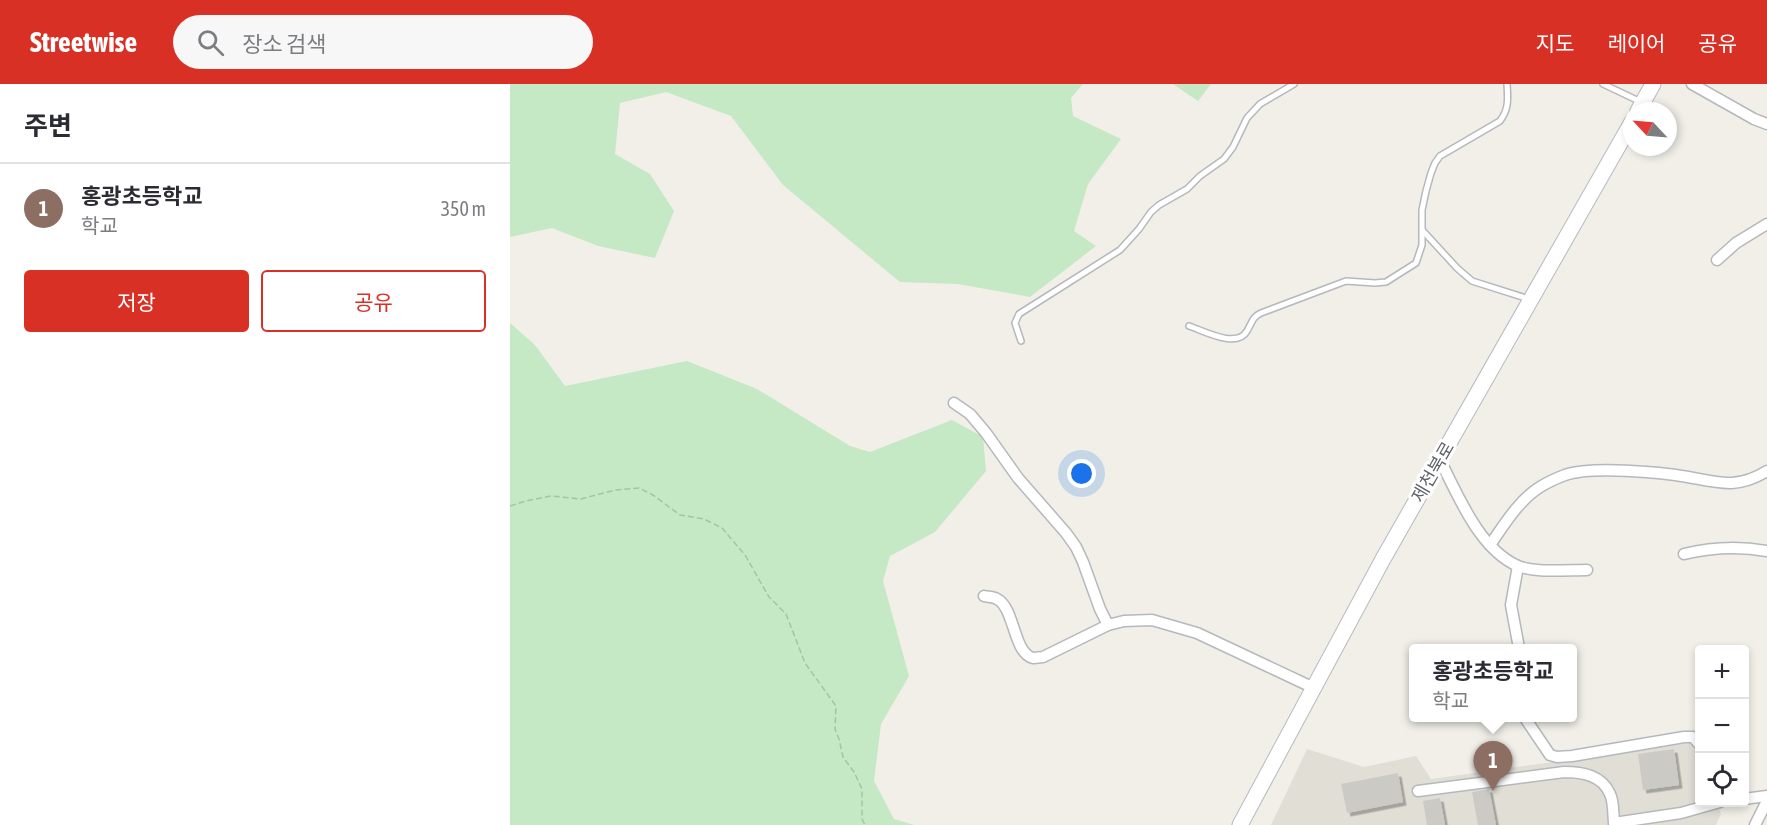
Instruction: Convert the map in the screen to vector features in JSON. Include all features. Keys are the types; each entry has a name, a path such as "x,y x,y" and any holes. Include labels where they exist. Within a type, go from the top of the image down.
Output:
{"street":[{"path":"1643,102 1653,84"},
{"path":"1692,84 1767,124"},
{"name":"제천북로","path":"1240,825 1383,560 1623,138"},
{"path":"1717,260 1736,243 1767,224"},
{"path":"954,403 970,414 1076,547 1108,625"},
{"path":"1440,460 1468,514 1490,545 1518,566 1535,569 1587,570"},
{"path":"1490,545 1515,510 1539,488 1566,475 1587,471 1615,471 1679,476 1734,484 1747,482 1767,471"},
{"path":"1684,554 1720,547 1767,551"},
{"path":"1518,566 1511,605 1519,644"},
{"path":"984,596 997,598 1003,604 1022,647 1028,655 1034,658 1043,657 1108,625 1124,621 1152,620 1197,633 1314,688"},
{"path":"1528,722 1550,754 1557,757 1684,737 1693,737 1695,739"},
{"path":"1418,791 1578,772 1598,780 1606,787 1611,796 1614,824 1702,807"},
{"path":"1749,798 1767,796"},
{"path":"1755,825 1767,801"}],"lane":[{"path":"1021,341 1015,323 1019,314 1120,250 1159,205 1187,189 1200,176 1224,159 1233,147 1247,118 1260,104 1294,84"},
{"path":"1189,326 1235,340 1247,333 1254,316 1346,281 1386,282 1416,263 1422,245 1422,210 1435,163 1440,156 1500,121 1508,105 1507,84"},
{"path":"1603,84 1633,102"},
{"path":"1423,231 1472,281 1531,299"}],"path":[{"path":"510,506 551,496 581,499 615,490 639,488 653,495 680,515 704,519 722,528 745,555 769,597 786,614 805,663 836,706 835,729 843,757 854,772 862,789 862,819 865,825"}],"shaded area":[{"path":"1695,742 1695,807 1718,807 1721,814 1716,825 1271,825 1307,749 1364,767 1416,756 1431,779"}],"green space":[{"path":"510,84 1083,84 1071,98 1073,116 1121,139 1088,184 1074,231 1096,246 1030,297 958,284 900,282 783,185 731,116 666,92 620,103 615,154 650,174 674,211 655,258 598,246 552,228 510,237"},
{"path":"1173,84 1211,84 1198,101"},
{"path":"510,323 535,345 565,386 687,361 757,389 850,446 870,452 952,420 983,437 986,471 935,532 890,556 883,581 909,676 881,724 874,781 894,819 914,825 510,825"}],"building":[{"path":"1674,749 1679,785 1643,790 1638,754"},
{"path":"1398,773 1403,802 1347,813 1341,784"},
{"path":"1489,789 1496,825 1478,825 1472,792"},
{"path":"1440,798 1445,825 1427,825 1423,801"}],"place":[{"name":"홍광초등학교","path":"1493,791"}]}
